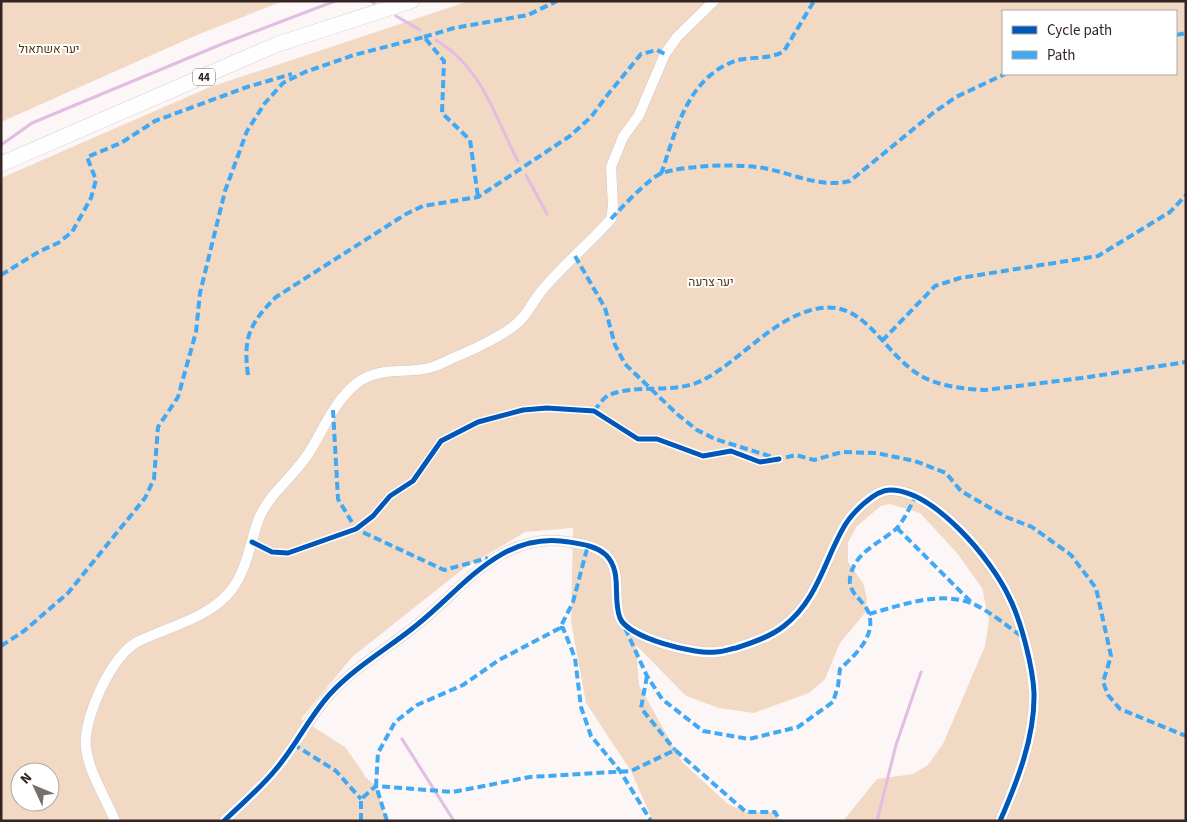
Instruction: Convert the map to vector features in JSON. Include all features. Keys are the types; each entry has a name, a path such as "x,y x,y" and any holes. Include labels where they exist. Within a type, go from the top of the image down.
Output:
{"highway":[{"name":"44","path":"1,164 278,44 411,1"}],"street":[{"path":"115,821 90,764 85,747 87,730 101,690 115,660 135,643 196,616 219,602 232,590 239,576 260,516 273,495 307,456 333,410 359,381 379,372 428,368 453,359 512,328 526,315 543,289 611,219 613,206 611,167 623,137 639,115 665,54 677,38 714,1"},
{"path":"224,821 276,770 329,695 358,667 420,624 468,576 498,556 532,543 562,540 588,545 604,553 616,573 618,615 624,626 636,634 695,651 715,652 762,639 785,626 806,603 828,565 846,523 876,492 892,490 916,496 954,524 988,564 1009,597 1023,637 1034,693 1031,732 1020,771 1000,821"}],"green space":[{"name":"יער אשתאול","path":"1,1 283,1 197,35 1,122"},
{"name":"יער צרעה","path":"469,1 1186,1 1186,821 843,821 877,779 913,774 928,765 943,744 985,646 989,620 982,588 957,553 920,513 890,504 881,506 857,526 848,542 848,562 863,583 867,598 865,613 840,643 825,679 809,693 754,713 719,708 686,696 636,645 639,685 682,762 728,804 746,812 775,812 780,821 653,821 631,771 586,703 571,621 573,528 525,532 463,569 352,657 301,719 345,747 364,776 376,786 387,821 1,821 1,178 210,87"}],"waterway":[{"path":"1,145 32,123 222,44 335,1"},
{"path":"396,16 420,30"},
{"path":"436,40 452,51 476,79 486,94 518,161"},
{"path":"526,175 547,214"},
{"path":"877,821 896,745 921,672"},
{"path":"402,739 454,821"}],"marked path":[{"path":"424,37 454,28 528,15 557,1"},
{"path":"661,174 678,124 694,93 705,80 719,69 735,61 773,56 784,51 814,1"},
{"path":"1177,35 1186,33"},
{"path":"1,646 24,631 68,593 145,498 154,479 158,427 178,397 196,332 200,293 225,191 247,131 265,103 283,83 305,72 354,55 424,37 444,61 442,113 470,140 478,197"},
{"path":"248,375 246,351 250,332 260,315 276,297 406,214 423,206 478,197 570,136 591,117 641,54 657,50 665,54"},
{"path":"1,275 40,251 58,243 72,232 91,198 96,180 87,157 121,143 155,121 247,87 292,74"},
{"path":"611,219 656,176 672,170 715,166 745,166 768,169 819,182 839,183 850,181 933,113 956,97 1003,75"},
{"path":"882,341 935,286 960,278 1098,256 1170,212 1186,195"},
{"path":"575,256 605,308 615,345 625,364 677,414 697,430 715,439 779,459 796,455 814,460 842,452 876,453 915,461 946,473 961,491 1006,517 1032,527 1071,555 1096,588 1111,656 1103,682 1108,695 1120,709 1186,736"},
{"path":"594,411 609,395 632,390 680,387 703,380 729,363 780,324 808,311 827,308 843,310 857,316 904,363 918,374 933,381 959,388 985,390 1186,362"},
{"path":"333,410 338,499 356,529 444,570 488,558"},
{"path":"625,628 647,676 662,699 703,731 749,739 798,727 833,702 838,686 840,669 867,638 870,622 869,614 850,584 852,569 856,561 868,549 899,526 916,496"},
{"path":"897,528 972,603"},
{"path":"387,821 376,786 378,753 395,722 417,705 463,685 499,660 560,628 573,602 588,545"},
{"path":"869,614 907,603 946,598 971,603 984,609 1023,637"},
{"path":"560,628 563,628 575,658 581,707 591,736 620,771 651,821"},
{"path":"647,676 641,708 675,750"},
{"path":"293,744 336,771 361,799"},
{"path":"361,821 361,799 376,786 453,792 530,777 631,771 675,750 746,812 775,812 780,821"}],"cycle path":[{"path":"252,542 272,552 288,553 356,529 373,516 390,496 413,481 441,441 478,422 523,410 547,408 594,411 638,439 657,439 703,456 731,451 760,462 779,459"},
{"path":"224,821 270,776 290,751 322,703 340,684 418,624 485,565 504,553 523,545 545,541 569,542 598,549 606,555 614,569 618,610 620,618 626,625 636,632 664,644 694,651 721,652 755,642 779,630 796,616 813,591 845,525 859,508 871,498 890,490 907,493 925,502 943,514 960,530 1001,582 1018,618 1026,644 1031,671 1034,710 1024,759 1000,821"}]}
